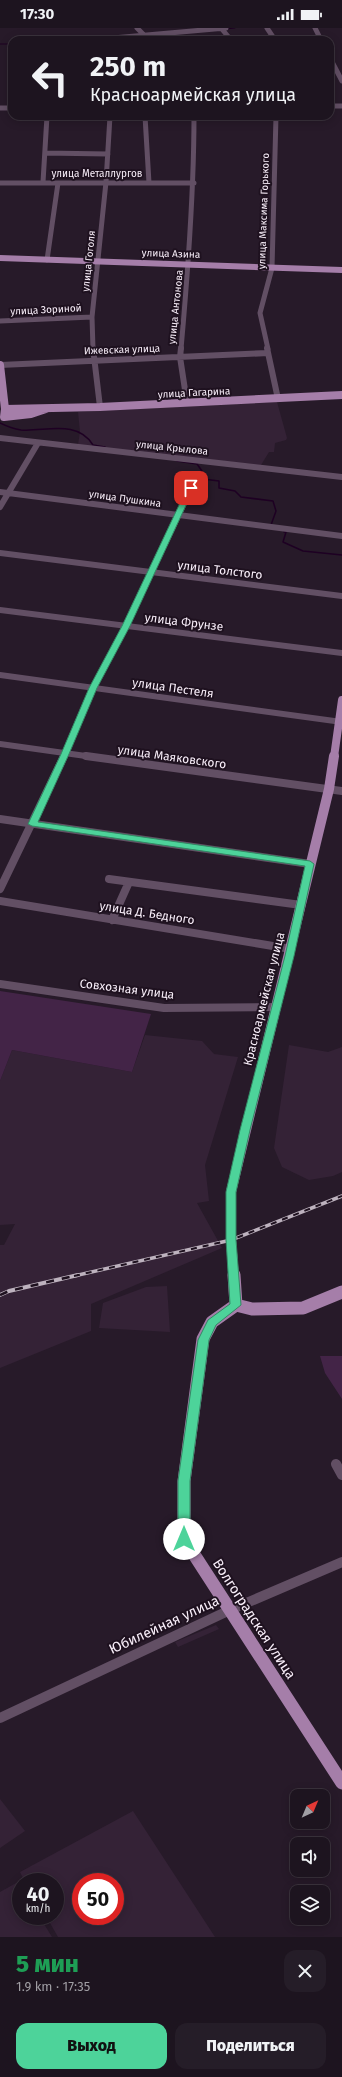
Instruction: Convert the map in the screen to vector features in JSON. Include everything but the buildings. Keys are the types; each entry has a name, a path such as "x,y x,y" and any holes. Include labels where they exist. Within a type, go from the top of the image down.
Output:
{"main road":[{"name":"улица Азина","path":"0,258 342,270"},
{"path":"0,365 3,409 2,418 31,414 46,409"},
{"name":"улица Гагарина","path":"46,409 342,395"},
{"path":"3,409 46,409"},
{"name":"Красноармейская улица","path":"236,1305 231,1240 231,1192 329,789 340,722 342,700"},
{"path":"236,1305 252,1309 303,1308 342,1292"},
{"name":"Волгоградская улица","path":"236,1305 212,1322 204,1340 184,1481 184,1539 342,1783"}],"street":[{"path":"137,28 145,36"},
{"path":"164,36 223,29"},
{"path":"334,66 342,81"},
{"path":"43,182 47,120"},
{"name":"улица Гоголя","path":"100,407 94,360 92,317 106,182 110,120"},
{"path":"145,120 149,183"},
{"name":"улица Антонова","path":"187,403 180,357 189,265 194,183 194,120"},
{"name":"улица Максима Горького","path":"276,120 272,268 260,313 278,399"},
{"path":"45,153 108,154"},
{"name":"улица Металлургов","path":"0,183 194,183"},
{"path":"47,260 58,183"},
{"name":"улица Зориной","path":"0,321 92,317"},
{"name":"Ижевская улица","path":"0,365 268,353"},
{"name":"улица Крылова","path":"0,438 342,477"},
{"path":"0,507 38,443"},
{"path":"0,889 3,873 32,824 65,754 93,688 126,626 198,474"},
{"name":"улица Пушкина","path":"0,492 342,536"},
{"name":"улица Толстого","path":"0,553 342,596"},
{"name":"улица Фрунзе","path":"0,610 342,653"},
{"name":"улица Пестеля","path":"0,675 340,722"},
{"name":"улица Маяковского","path":"0,744 342,791"},
{"path":"0,819 310,864"},
{"path":"109,878 301,905"},
{"path":"112,920 129,882"},
{"name":"улица Д. Бедного","path":"0,901 291,949"},
{"name":"Совхозная улица","path":"0,984 164,1008 276,1007"},
{"path":"336,1464 342,1475"},
{"name":"Юбилейная улица","path":"0,1718 230,1610 342,1562"}],"shaded area":[{"path":"277,402 287,438 286,440 275,443 274,452 269,452 261,465 78,445 80,432 78,412"},
{"path":"0,991 151,1014 132,1072 12,1050 0,1081"},
{"path":"145,1035 202,1041 214,1054 238,1057 205,1165 209,1201 197,1203 222,1248 91,1304 91,1331 0,1368 0,1245 4,1245 15,1224 0,1225 0,1081 12,1050 132,1072"},
{"path":"289,1045 328,1052 342,1047 342,1172 333,1176 309,1180 282,1167 274,1148"},
{"path":"167,1286 170,1332 99,1328 103,1303 146,1287"},
{"path":"320,1356 342,1356 342,1399 325,1373"},
{"path":"216,1625 219,1629 178,1647 175,1642"},
{"path":"0,1799 25,1831 0,1848"},
{"path":"133,1811 215,1937 58,1937 51,1925 64,1925 64,1873 20,1873"},
{"path":"12,1885 12,1925 45,1925 52,1937 0,1937 0,1892"}],"waterway":[{"path":"226,29 235,28"},
{"path":"0,44 8,44"},
{"path":"0,423 21,430 60,428 70,429 86,437 93,445 105,447"},
{"path":"177,461 197,464 202,471 203,479 219,481 219,488 235,491 241,497 273,501 276,511 271,525"},
{"path":"284,532 286,532 283,542 303,551 342,555"}],"railway":[{"path":"74,1276 231,1240 342,1196"},
{"path":"0,1295 9,1291 78,1275"}],"route":[{"path":"184,1539 184,1481 204,1340 212,1322 236,1305 231,1240 231,1192 310,864 32,824 65,754 93,688 126,626 191,488"}]}
